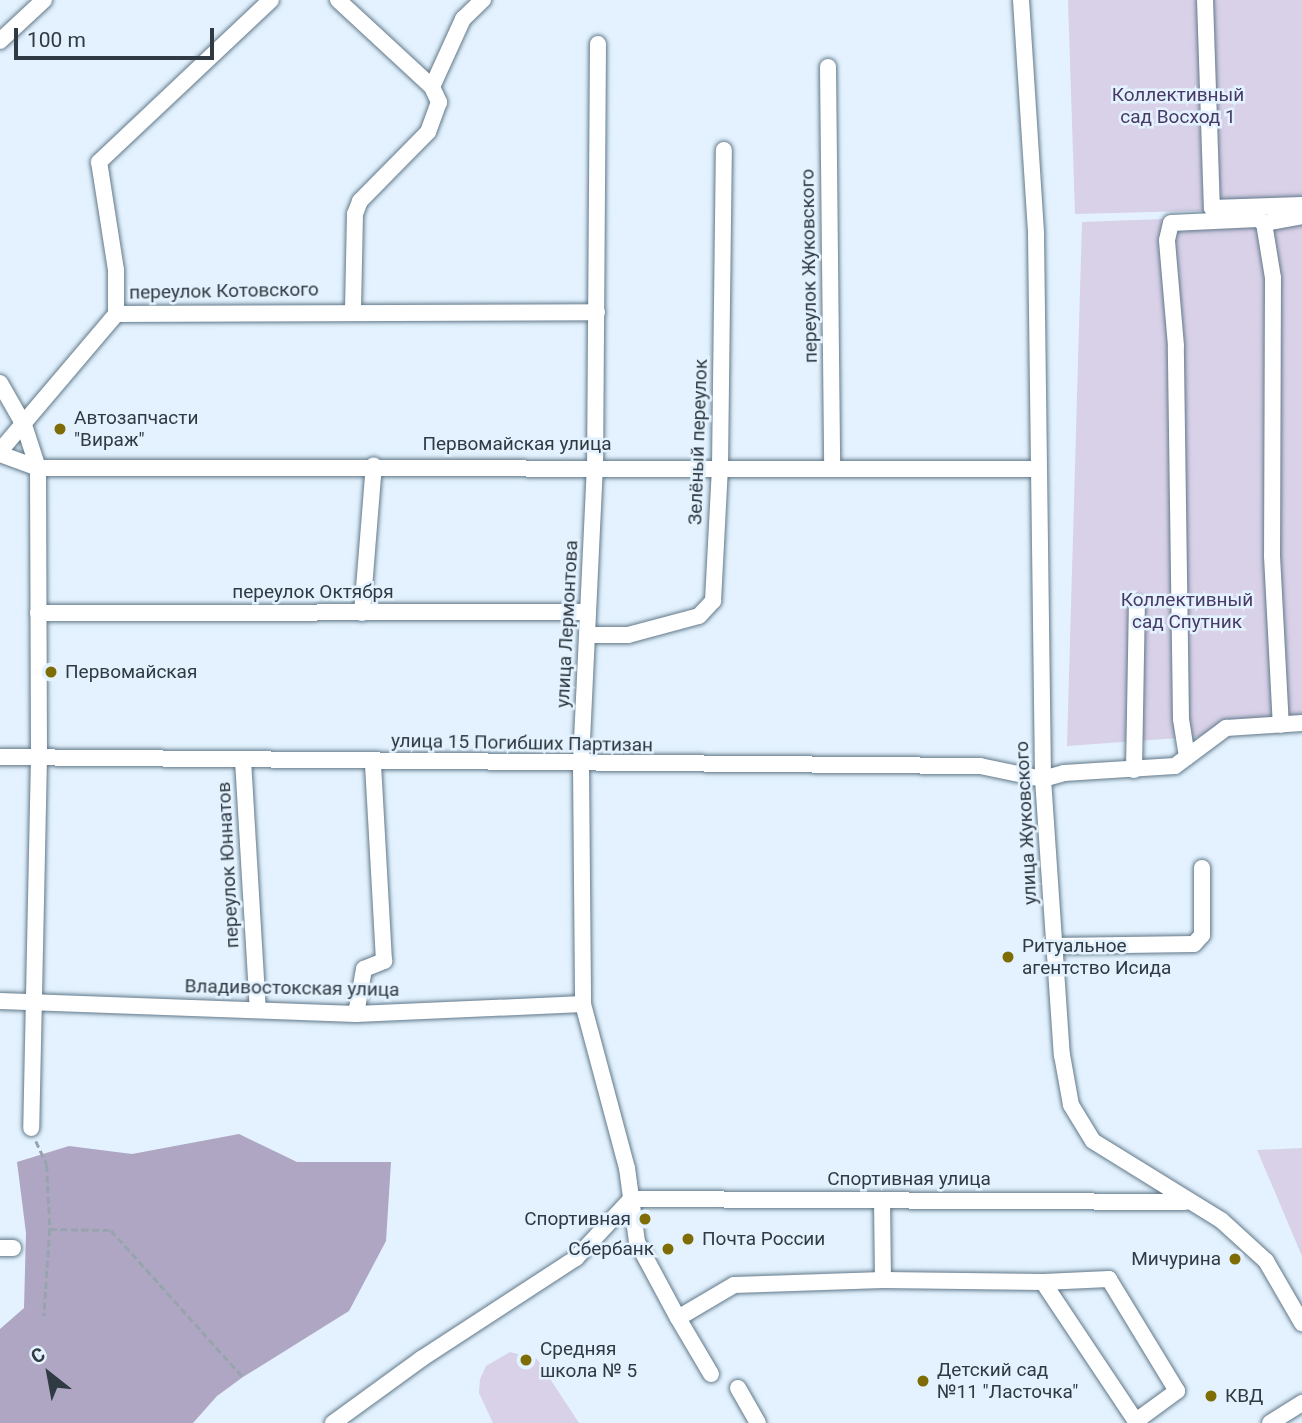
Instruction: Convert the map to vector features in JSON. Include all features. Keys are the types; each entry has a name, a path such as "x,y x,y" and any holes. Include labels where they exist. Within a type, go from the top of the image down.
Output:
{"street":[{"path":"0,41 44,0"},
{"name":"переулок Котовского","path":"271,0 99,162 116,270 116,314 354,310 597,312"},
{"path":"338,0 432,87 439,102 428,132 369,191 355,214 354,310"},
{"path":"432,87 463,19 483,0"},
{"name":"улица Жуковского","path":"1021,0 1037,235 1037,468 1043,779 1062,1055 1071,1105 1093,1141 1186,1202 1221,1220 1266,1261 1302,1323"},
{"path":"1205,0 1212,208 1302,205"},
{"name":"улица Лермонтова","path":"598,44 595,465 581,765 583,1003 631,1199 637,1242 711,1374"},
{"name":"переулок Жуковского","path":"828,67 832,466"},
{"name":"Зелёный переулок","path":"587,635 628,635 708,611 713,601 720,466 724,150"},
{"path":"1186,757 1181,719 1175,346 1167,227 1258,219 1264,223 1302,216"},
{"path":"1264,223 1273,278 1272,556 1281,725"},
{"path":"0,452 116,314"},
{"path":"0,383 24,425 38,468 39,757 30,1001 31,1128"},
{"name":"Первомайская улица","path":"0,452 38,468 595,465 1037,468"},
{"path":"362,613 374,465"},
{"path":"1134,770 1138,604"},
{"name":"переулок Октября","path":"38,613 589,612"},
{"path":"1043,779 1064,773 1175,766 1226,728 1302,723"},
{"name":"улица 15 Погибших Партизан","path":"0,757 581,765 980,766 1043,779"},
{"name":"переулок Юннатов","path":"243,760 258,1010"},
{"path":"356,1014 364,969 384,961 373,762"},
{"path":"1054,946 1194,944 1202,935 1202,868"},
{"name":"Владивостокская улица","path":"0,1001 356,1014 583,1003"},
{"path":"333,1423 421,1359 576,1258 631,1199"},
{"name":"Спортивная улица","path":"631,1199 1186,1202"},
{"path":"882,1200 883,1280"},
{"path":"678,1318 734,1285 883,1280 1043,1282 1109,1279 1177,1391 1136,1422 1043,1282"},
{"path":"738,1388 758,1423"},
{"path":"1270,1423 1302,1403"}],"path":[{"path":"31,1128 47,1166 50,1229 44,1316"},
{"path":"50,1229 111,1230 243,1377"}],"green space":[{"name":"Коллективный сад Восход 1","path":"1068,0 1302,0 1302,208 1075,214"},
{"name":"Коллективный сад Спутник","path":"1302,214 1302,729 1067,746 1082,222"},
{"path":"1302,1148 1302,1256 1257,1150"},
{"path":"510,1352 537,1359 579,1423 493,1423 479,1393 480,1379 486,1366"}],"shaded area":[{"path":"239,1134 297,1162 391,1162 386,1241 349,1311 243,1377 217,1396 193,1423 0,1423 0,1329 24,1308 26,1233 17,1162 69,1146 132,1154"}],"place":[{"name":"Автозапчасти \"Вираж\"","path":"60,429"},
{"name":"Первомайская","path":"51,672"},
{"name":"Ритуальное агентство Исида","path":"1008,957"},
{"name":"Спортивная","path":"645,1219"},
{"name":"Почта России","path":"688,1239"},
{"name":"Сбербанк","path":"668,1249"},
{"name":"Мичурина","path":"1235,1259"},
{"name":"Средняя школа № 5","path":"526,1360"},
{"name":"Детский сад №11 \"Ласточка\"","path":"923,1381"},
{"name":"КВД","path":"1211,1396"}]}
